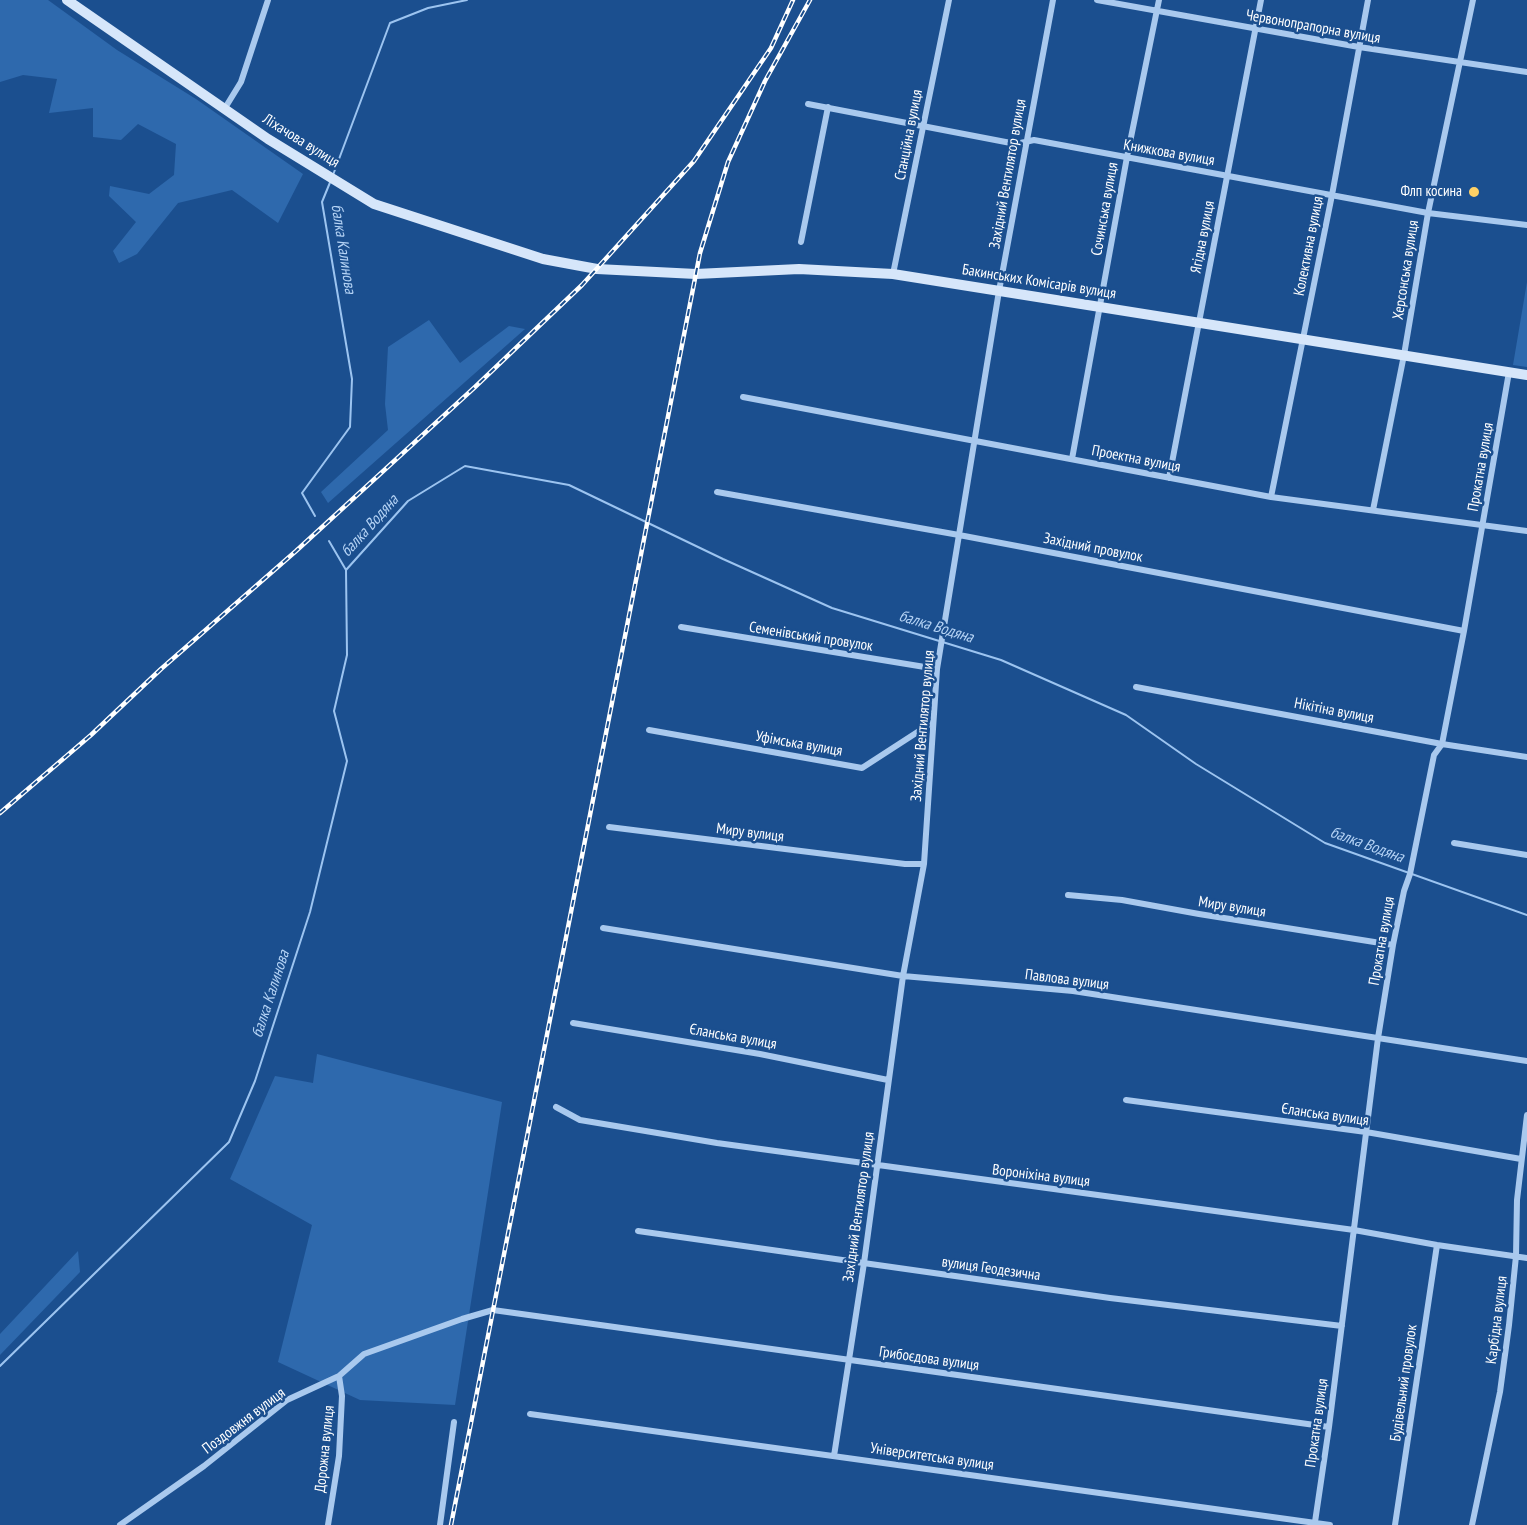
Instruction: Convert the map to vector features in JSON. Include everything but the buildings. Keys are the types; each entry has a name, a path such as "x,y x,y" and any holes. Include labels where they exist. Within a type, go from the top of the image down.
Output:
{"street":[{"name":"Ліхачова вулиця","path":"67,0 267,139 374,204 543,259"},
{"path":"225,108 241,82 268,0"},
{"name":"Станційна вулиця","path":"893,274 949,0"},
{"name":"Західний Вентилятор вулиця","path":"834,1456 864,1263 903,976 924,864 937,669 999,291 1053,0"},
{"name":"Червонопрапорна вулиця","path":"1097,0 1359,48 1527,72"},
{"name":"Сочинська вулиця","path":"1071,459 1127,158 1160,0"},
{"name":"Ягідна вулиця","path":"1169,478 1261,0"},
{"name":"Колективна вулиця","path":"1270,497 1332,195 1368,0"},
{"name":"Херсонська вулиця","path":"1373,510 1404,355 1428,213 1473,0"},
{"name":"Книжкова вулиця","path":"808,104 1016,144 1034,140 1428,213 1527,225"},
{"path":"801,242 828,107"},
{"name":"Бакинських Комісарів вулиця","path":"543,259 597,269 696,274 799,269 893,274 1527,375"},
{"name":"Прокатна вулиця","path":"1315,1522 1378,1038 1393,945 1434,755 1442,744 1509,372"},
{"name":"Проектна вулиця","path":"743,397 1270,497 1527,531"},
{"name":"Західний провулок","path":"717,492 959,535 1464,631"},
{"name":"Семенівський провулок","path":"681,627 937,669"},
{"name":"Нікітіна вулиця","path":"1136,687 1442,744 1527,757"},
{"name":"Уфімська вулиця","path":"648,730 862,768 933,722"},
{"name":"Миру вулиця","path":"609,827 904,864 924,864"},
{"path":"1454,843 1527,855"},
{"name":"Миру вулиця","path":"1068,895 1122,900 1393,945"},
{"name":"Павлова вулиця","path":"603,928 903,976 1073,991 1527,1061"},
{"name":"Єланська вулиця","path":"573,1023 760,1053 888,1080"},
{"name":"Єланська вулиця","path":"1126,1100 1366,1132 1521,1159"},
{"name":"Вороніхіна вулиця","path":"556,1107 580,1119 717,1143 1354,1230 1527,1258"},
{"name":"Карбідна вулиця","path":"1472,1525 1500,1392 1516,1256 1517,1200 1527,1115"},
{"name":"вулиця Геодезична","path":"638,1231 1110,1298 1342,1326"},
{"name":"Будівельний провулок","path":"1395,1525 1437,1245"},
{"name":"Поздовжня вулиця","path":"120,1525 204,1466 287,1400 339,1376 364,1354 494,1310 526,1316"},
{"name":"Грибоєдова вулиця","path":"526,1316 1329,1426"},
{"name":"Дорожна вулиця","path":"328,1525 339,1456 342,1396 339,1376"},
{"name":"Університетська вулиця","path":"530,1414 1330,1525"},
{"path":"440,1525 454,1422"}],"shaded area":[{"path":"0,0 48,0 117,50 196,99 303,174 278,223 232,190 178,203 137,254 119,263 113,251 136,222 109,196 110,186 149,194 174,175 176,144 138,124 121,140 93,137 93,108 49,113 57,79 23,75 0,82"},
{"path":"1527,282 1527,367 1513,365"},
{"path":"429,320 460,363 509,326 525,329 328,503 321,492 388,430 385,404 388,347"},
{"path":"317,1054 502,1102 455,1405 360,1400 278,1362 312,1225 230,1179 275,1076 313,1083"},
{"path":"78,1251 80,1272 0,1355 0,1334"}],"waterway":[{"name":"балка Калинова","path":"333,175 390,23 428,8 467,0"},
{"name":"балка Калинова","path":"315,516 302,493 350,427 352,379 322,202 331,180"},
{"name":"балка Водяна","path":"346,570 408,501 465,466 569,485 832,608 1001,660 1126,715 1196,764 1325,843 1527,915"},
{"name":"балка Калинова","path":"0,1366 229,1142 255,1081 310,912 347,761 334,711 347,655 346,570 329,541"}],"railway":[{"path":"0,813 91,735 161,669 296,551 475,387 582,285 694,161 771,48 793,0"},
{"path":"451,1525 700,253 728,162 765,81 810,0"}],"place":[{"name":"Флп косина","path":"1474,192"}]}
